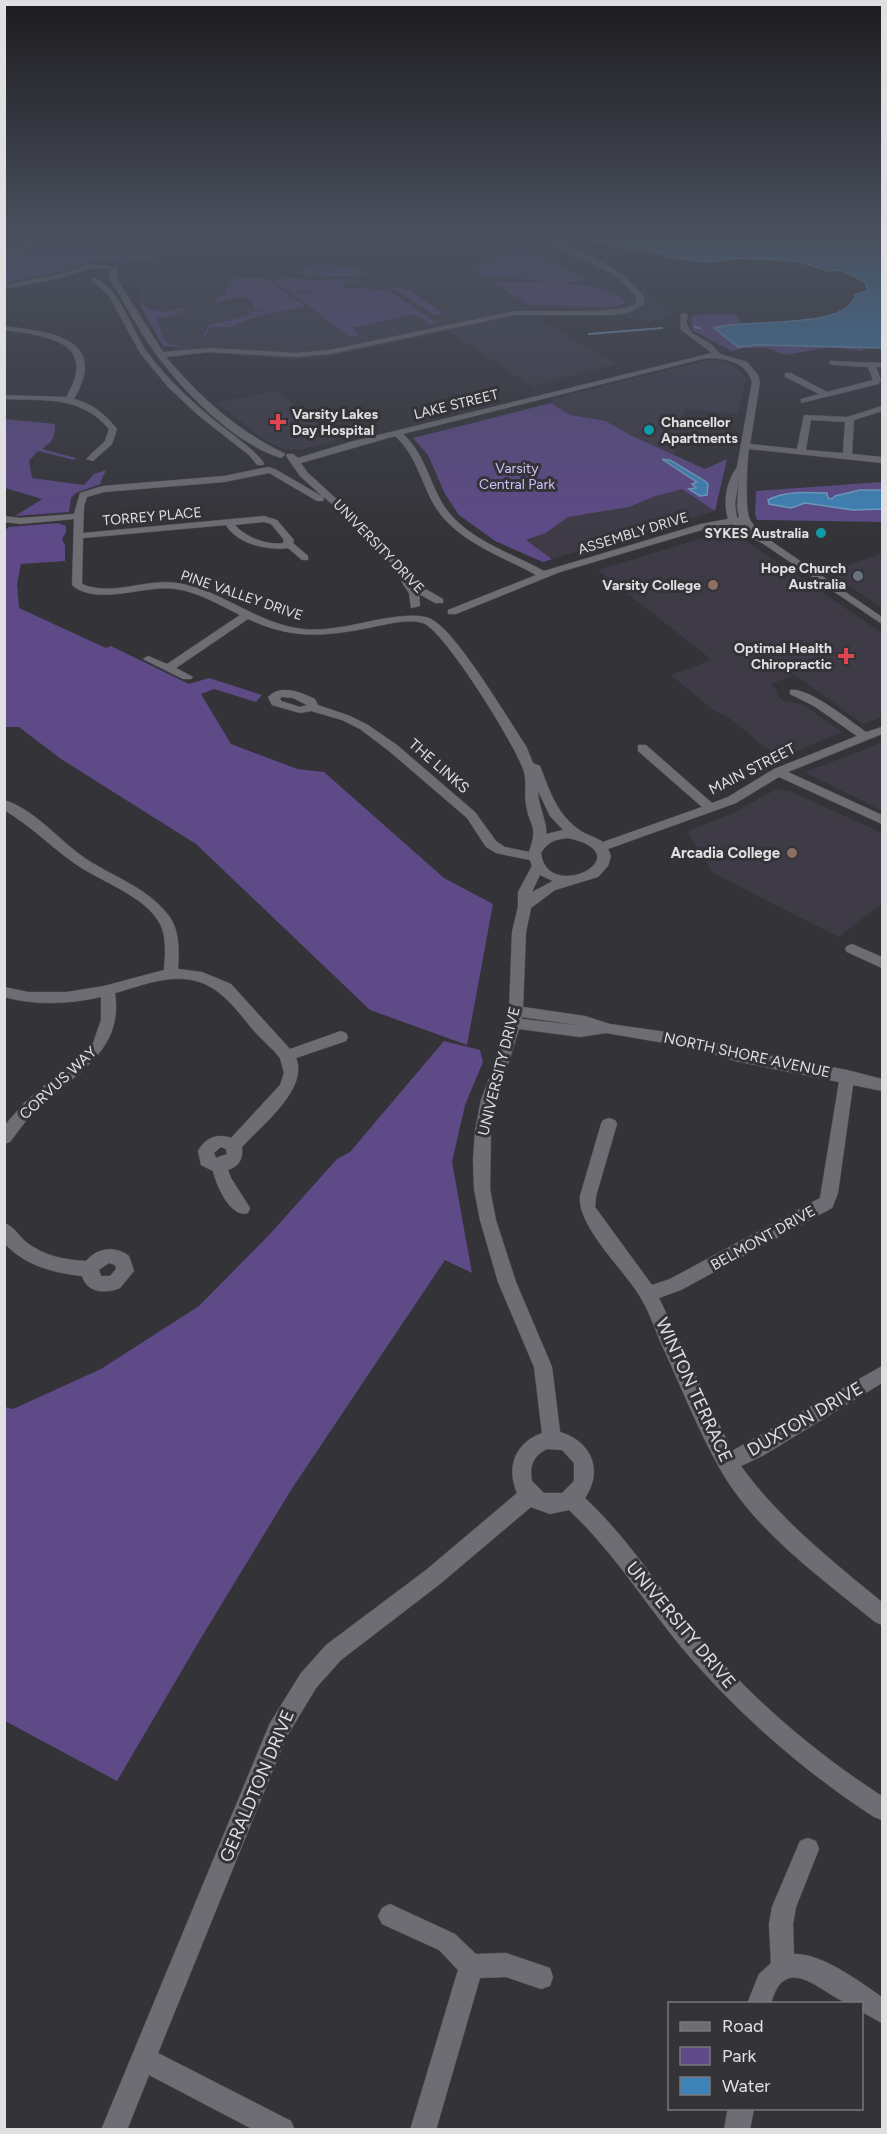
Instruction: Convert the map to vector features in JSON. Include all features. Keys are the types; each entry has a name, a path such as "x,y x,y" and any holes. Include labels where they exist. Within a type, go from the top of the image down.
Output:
{"street":[{"path":"54,335 69,343 81,362 82,379 69,400"},
{"name":"UNIVERSITY DRIVE","path":"133,335 139,347 186,401 252,453 265,467 307,490 350,520 411,588 414,593 414,615 446,636 520,746 531,774 532,806 541,828 537,857 525,892 525,907 519,932 515,1017 489,1100 483,1131 481,1161 482,1190 488,1220 507,1282 543,1367 552,1440"},
{"path":"147,335 160,355 188,387 219,415 256,443 283,455"},
{"path":"160,355 209,350 296,356 330,352 413,335"},
{"path":"689,335 714,349 717,356 738,362 749,369 756,378 741,468 736,474 730,497 729,513 733,521 754,538 765,541"},
{"name":"LAKE STREET","path":"342,447 265,458 265,467 288,470 296,462 342,447 705,356 717,356"},
{"path":"833,363 882,365"},
{"path":"804,401 875,382 877,380 871,365"},
{"path":"788,375 826,395"},
{"path":"4,397 69,400 81,402 94,409 106,419 113,429 108,442 90,459"},
{"path":"801,452 805,418 810,416 849,420 882,408"},
{"path":"847,456 849,420"},
{"path":"397,433 421,459 434,497 448,518 471,536 544,575"},
{"path":"745,446 882,460"},
{"name":"UNIVERSITY DRIVE","path":"283,455 296,462 303,474 370,533 420,590 450,606 450,614"},
{"name":"PINE VALLEY DRIVE","path":"265,467 207,480 89,492 79,499 77,585 81,588 101,591 174,586 187,589 247,615 307,633 406,619 425,621 450,614"},
{"path":"741,468 745,475 742,503 745,520 765,541 882,621"},
{"path":"4,519 20,521 78,516"},
{"name":"TORREY PLACE","path":"78,536 270,519 289,540 288,544 305,558"},
{"name":"ASSEMBLY DRIVE","path":"450,614 544,575 704,526 745,520"},
{"path":"229,523 233,531 259,542 275,547 288,544"},
{"name":"ASSEMBLY DRIVE","path":"441,601 467,598 531,580"},
{"name":"PINE VALLEY DRIVE","path":"362,625 423,602 441,601"},
{"path":"450,614 452,637 528,750 554,815 564,826 595,842 605,854 605,862 601,870 583,879 553,885 534,896 525,907"},
{"path":"168,668 247,615"},
{"path":"148,659 187,677"},
{"path":"794,693 818,704 864,736"},
{"name":"THE LINKS","path":"312,707 346,718 379,737 471,815 491,844 501,849 537,857"},
{"name":"MAIN STREET","path":"601,847 732,800 778,772 882,730"},
{"path":"642,748 711,808"},
{"path":"778,772 882,820"},
{"path":"4,804 39,826 76,859 152,904 166,921 172,946 171,972"},
{"path":"571,880 552,876 537,857 548,838 568,834 579,835"},
{"path":"852,949 882,963"},
{"path":"4,992 43,998 68,997 107,991 149,976 171,972 192,975 219,984 232,994 265,1033 288,1055 292,1073 286,1089 234,1145 235,1156 229,1163 219,1165 207,1160 208,1148 221,1141 234,1145"},
{"name":"CORVUS WAY","path":"4,1138 29,1107 98,1047 106,1035 110,1021 107,991"},
{"name":"NORTH SHORE AVENUE","path":"515,1017 580,1032 610,1029 694,1042 735,1055 882,1084"},
{"path":"288,1055 341,1037"},
{"name":"BELMONT DRIVE","path":"648,1294 675,1285 826,1203 830,1193 847,1076"},
{"name":"WINTON TERRACE","path":"609,1124 588,1196 587,1207 592,1218 648,1294 727,1462 749,1494 790,1539 882,1615"},
{"path":"219,1165 223,1180 242,1208"},
{"path":"4,1230 24,1252 45,1262 91,1269"},
{"name":"DUXTON DRIVE","path":"727,1462 757,1449 882,1374"},
{"path":"552,1440 572,1446 584,1462 586,1473 585,1483 580,1492 573,1499 551,1504 531,1495 520,1475 525,1454 532,1446 552,1440"},
{"name":"GERALDTON DRIVE","path":"114,2130 278,1731 299,1692 321,1665 349,1641 432,1578 504,1515 531,1495"},
{"name":"UNIVERSITY DRIVE","path":"573,1499 588,1513 644,1579 688,1639 726,1682 778,1731 834,1776 882,1809"},
{"path":"783,1969 781,1924 784,1907 808,1849"},
{"path":"390,1916 447,1941 471,1966 506,1965 541,1977"},
{"path":"423,2130 471,1966"},
{"path":"760,2002 766,1983 783,1969 800,1966 813,1970 882,2011"},
{"path":"143,2059 282,2130"},
{"path":"737,2130 741,2110"}],"shaded area":[{"path":"156,335 431,335 322,358 293,360 208,353 174,358 173,348 163,346"},
{"path":"453,335 565,335 617,364 534,385 543,391 540,392"},
{"path":"710,360 731,364 746,378 738,414 685,409 673,455 606,421 570,415 551,403 555,398"},
{"name":"Varsity Lakes Day Hospital","path":"276,390 337,441 302,449 284,449 267,442 217,403"},
{"path":"682,489 715,511 552,559 526,540 546,533 568,517 629,507"},
{"path":"722,532 734,533 882,633 882,717 863,724 795,675 770,684 775,688 778,697 784,701 802,704 842,732 779,758 728,717 713,710 671,675 712,660 598,570"},
{"path":"882,553 882,608 829,572 877,555"},
{"path":"882,742 882,811 805,772 871,747"},
{"name":"Arcadia College","path":"777,789 792,792 882,833 882,903 839,937 713,873 687,832 731,814"}],"green space":[{"path":"157,335 161,335 167,343 183,347 163,346"},
{"path":"701,335 745,335 745,344 882,348 862,348 863,351 830,347 785,355 767,348 744,348 731,351"},
{"name":"Varsity Central Park","path":"551,403 570,415 606,421 632,436 705,469 727,459 715,511 682,489 629,507 568,517 546,533 526,540 552,559 543,562 495,541 459,515 445,494 428,455 413,438"},
{"path":"5,419 55,424 53,439 42,449 76,458 74,460 38,451 29,461 32,478 84,485 94,474 106,470 100,484 76,493 71,498 69,512 15,516 42,499 5,488"},
{"path":"882,482 882,490 860,490 830,499 810,493 789,494 774,496 769,504 791,508 805,503 826,507 882,509 882,522 757,520 755,514 756,491"},
{"path":"58,523 66,526 62,539 65,545 65,561 21,564 17,584 19,608 106,648 111,646 189,684 209,678 262,695 256,702 214,689 201,694 231,744 297,769 324,772 444,878 493,904 467,1045 370,1010 196,844 61,759 19,727 5,727 5,530 9,527"},
{"path":"444,1041 480,1050 483,1062 465,1105 452,1162 472,1273 445,1260 291,1490 117,1781 5,1721 5,1407 13,1409 101,1369 199,1306 270,1234 337,1159 350,1152"}],"water":[{"path":"722,335 882,335 882,348 758,345 738,347"},
{"path":"662,459 670,460 705,481 708,484 707,495 700,496 689,489 696,488 692,484 697,482"},
{"path":"860,490 882,490 882,509 853,510 805,503 791,508 769,504 768,500 781,495 804,492 827,493 828,498 832,499 835,496"}],"place":[{"name":"Varsity Lakes Day Hospital","path":"278,422"},
{"name":"Chancellor Apartments","path":"649,430"},
{"name":"SYKES Australia","path":"821,533"},
{"name":"Hope Church Australia","path":"858,576"},
{"name":"Varsity College","path":"713,585"},
{"name":"Optimal Health Chiropractic","path":"846,656"},
{"name":"Arcadia College","path":"792,853"}]}
